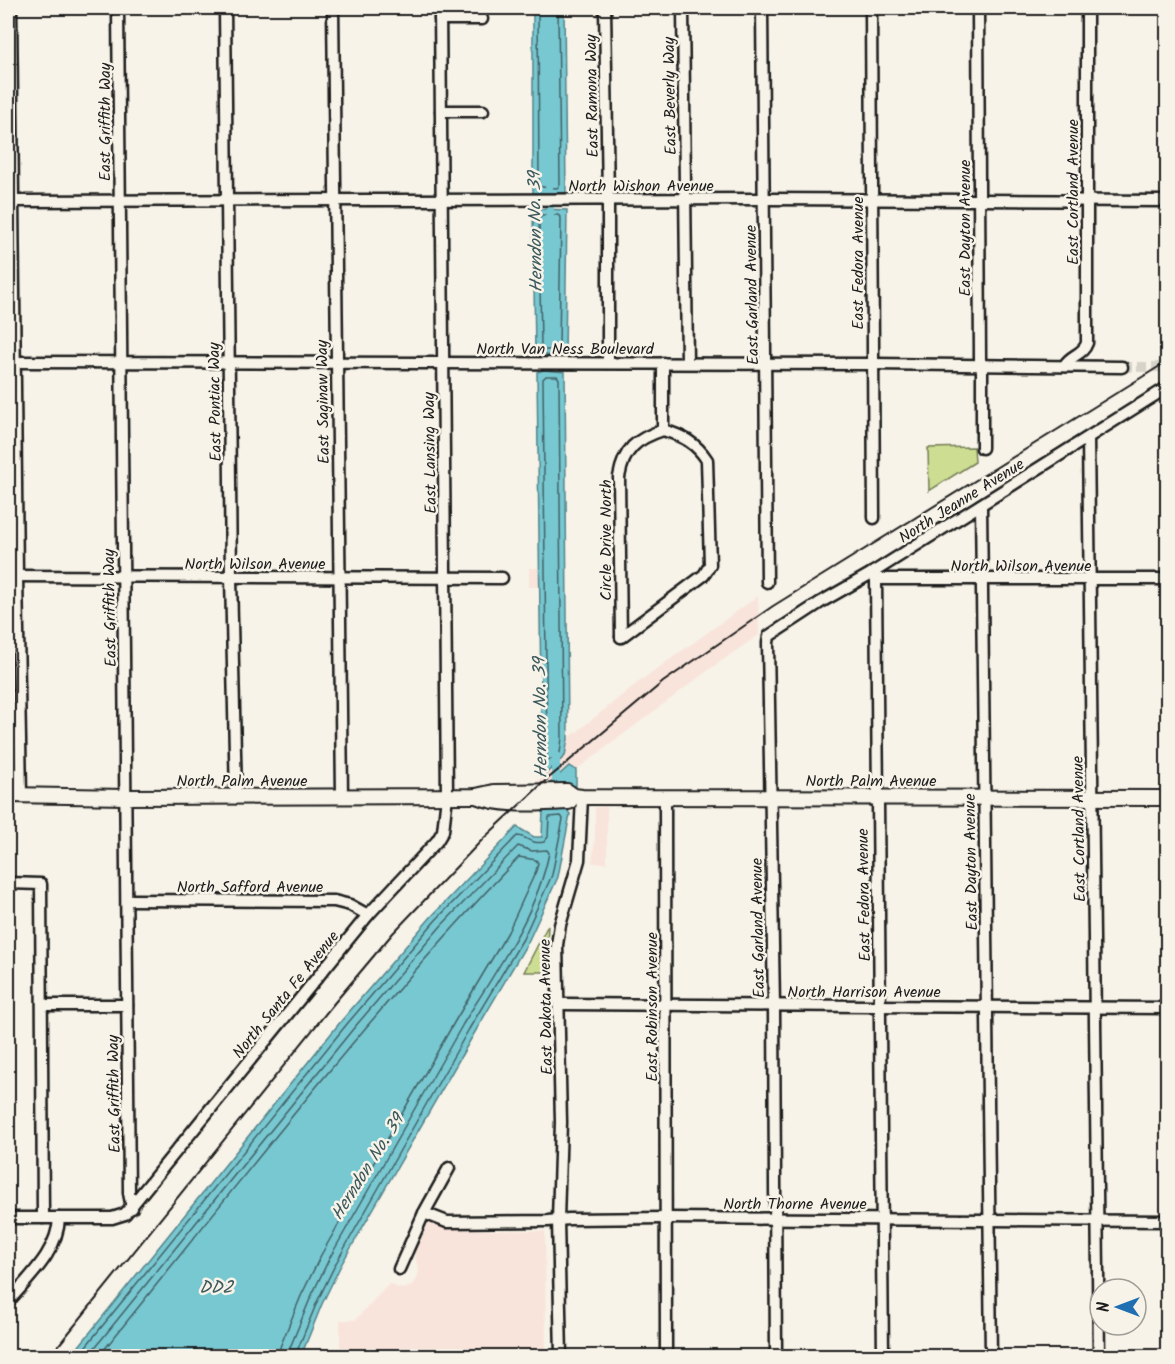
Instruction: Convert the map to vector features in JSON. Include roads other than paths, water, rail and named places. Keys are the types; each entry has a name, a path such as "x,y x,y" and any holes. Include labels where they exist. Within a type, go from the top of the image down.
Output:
{"main road":[{"name":"North Palm Avenue","path":"14,795 126,797 447,795 476,796 492,802 544,797 1167,798"}],"street":[{"path":"11,8 14,795"},
{"name":"East Griffith Way","path":"118,8 129,1193 132,1208"},
{"name":"East Pontiac Way","path":"225,8 228,362 236,797"},
{"name":"East Saginaw Way","path":"333,8 342,796"},
{"name":"East Lansing Way","path":"440,8 447,795"},
{"name":"East Ramona Way","path":"605,8 608,363"},
{"name":"East Beverly Way","path":"683,8 687,363"},
{"name":"East Garland Avenue","path":"762,8 767,582"},
{"name":"East Fedora Avenue","path":"871,8 874,518"},
{"name":"East Dayton Avenue","path":"978,8 982,448"},
{"name":"East Cortland Avenue","path":"1065,365 1070,358 1085,349 1087,343 1087,8"},
{"path":"440,19 482,19"},
{"path":"441,111 483,111"},
{"name":"North Wishon Avenue","path":"10,201 1167,201"},
{"name":"North Van Ness Boulevard","path":"11,362 687,363 1122,367"},
{"path":"663,363 663,430"},
{"name":"North Jeanne Avenue","path":"770,636 821,602 874,576 1167,387"},
{"name":"Circle Drive North","path":"663,430 689,440 700,449 707,460 710,565 704,576 621,637 620,468 622,459 634,444 648,435 663,430"},
{"name":"East Cortland Avenue","path":"1088,438 1099,1356"},
{"name":"East Dayton Avenue","path":"981,505 991,1356"},
{"name":"North Wilson Avenue","path":"12,576 502,578"},
{"name":"East Fedora Avenue","path":"874,576 883,1356"},
{"name":"North Wilson Avenue","path":"874,576 982,580 1167,579"},
{"name":"East Garland Avenue","path":"770,636 768,643 769,796 774,1006 776,1356"},
{"name":"North Santa Fe Avenue","path":"132,1208 368,915 437,842 443,831 447,795"},
{"name":"East Dakota Avenue","path":"561,1356 558,1220 561,1122 560,1005 557,945 560,925 579,860 573,797"},
{"name":"East Robinson Avenue","path":"665,797 666,1356"},
{"path":"8,884 41,884 43,1218"},
{"name":"North Safford Avenue","path":"128,900 334,901 350,905 368,915"},
{"path":"43,1005 127,1005"},
{"name":"North Harrison Avenue","path":"560,1005 1167,1008"},
{"path":"399,1269 424,1213 448,1168"},
{"path":"8,1218 112,1218 125,1214 132,1208"},
{"name":"North Thorne Avenue","path":"424,1213 447,1222 666,1218 1167,1221"},
{"path":"8,1302 53,1245 58,1232 59,1218"}],"water":[{"path":"533,8 564,8 566,194 533,193"},
{"path":"533,210 567,210 565,355 535,355"},
{"path":"544,370 565,372 568,739 565,756 542,777 537,372"},
{"path":"569,766 576,770 576,786 548,785"},
{"name":"DD2","path":"543,809 566,809 570,814 558,877 528,942 341,1265 301,1356 71,1356 342,1020 431,917 517,827 534,837 542,837"}],"waterway":[{"name":"Herndon No. 39","path":"549,183 550,219"},
{"name":"Herndon No. 39","path":"556,756 556,786"}],"tunnel":[{"path":"1122,367 1168,367"}],"railway":[{"path":"50,1356 393,933 483,839 544,782 663,682 773,606 1168,361"}]}
